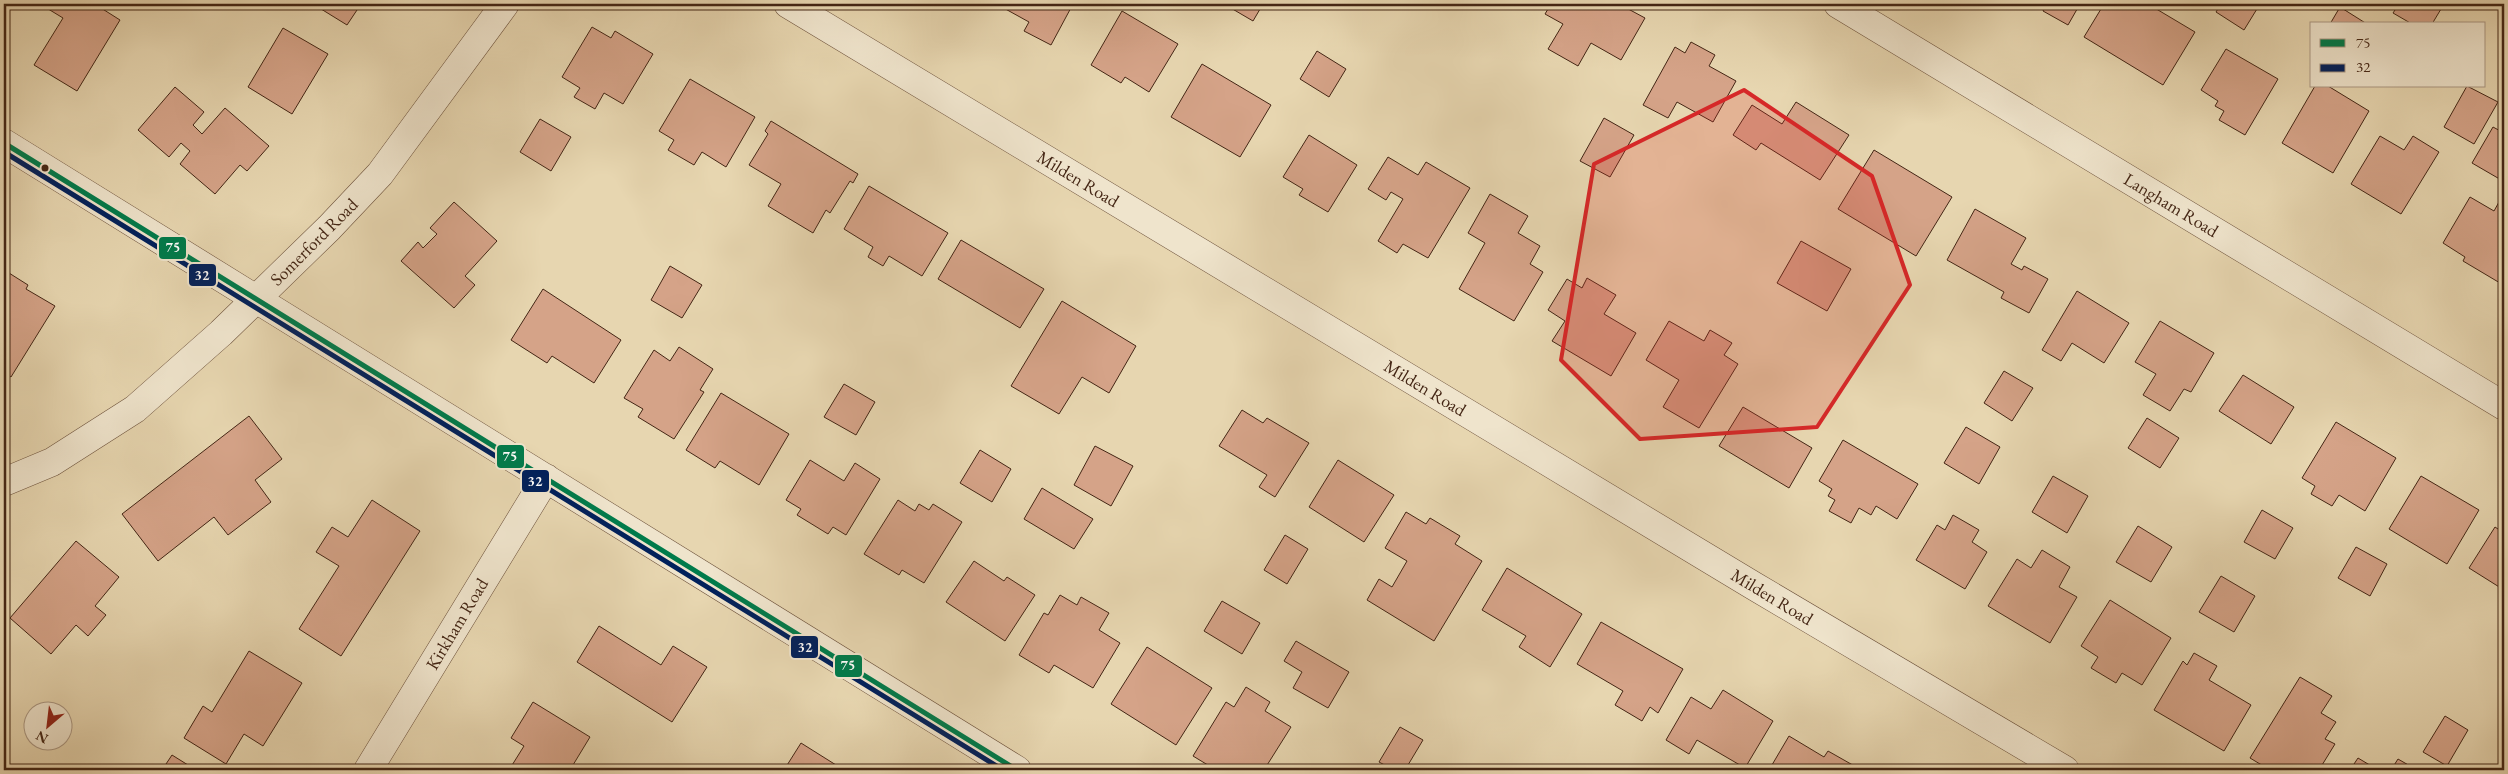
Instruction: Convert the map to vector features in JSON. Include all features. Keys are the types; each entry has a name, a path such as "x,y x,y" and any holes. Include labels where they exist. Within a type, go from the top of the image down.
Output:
{"street":[{"name":"Somerford Road","path":"4,482 52,462 134,409 221,333 329,228 380,174 505,4"},
{"name":"Milden Road","path":"788,4 1745,581 2065,770"},
{"name":"Langham Road","path":"1838,4 2504,406"},
{"path":"4,144 257,298 1017,770"},
{"name":"Kirkham Road","path":"368,770 546,478"}],"highlighted area":[{"path":"1744,90 1872,176 1910,285 1817,427 1640,439 1561,360 1594,164"}],"building":[{"path":"40,4 103,4 101,8 120,20 77,91 34,65 63,18"},
{"path":"313,4 361,4 347,25"},
{"path":"1002,4 1073,4 1051,45 1024,31 1029,22 1000,6"},
{"path":"1224,4 1263,4 1253,21"},
{"path":"1551,4 1619,4 1645,18 1621,60 1591,43 1578,66 1548,49 1563,24 1545,14"},
{"path":"2046,4 2080,4 2068,25 2043,11"},
{"path":"2104,4 2148,4 2195,32 2163,85 2084,37"},
{"path":"2221,4 2260,4 2244,30 2216,12"},
{"path":"2399,4 2444,4 2433,22 2409,22 2393,13"},
{"path":"2340,7 2364,22 2331,22"},
{"path":"1122,11 1178,44 1149,92 1125,77 1121,83 1091,65"},
{"path":"592,27 611,38 615,31 653,54 623,104 604,93 595,109 574,97 580,88 562,77"},
{"path":"283,28 328,54 292,114 248,87"},
{"path":"1691,42 1715,55 1709,66 1736,81 1713,122 1677,102 1668,118 1643,105 1675,47 1685,53"},
{"path":"2226,49 2278,79 2245,135 2219,120 2224,111 2215,106 2218,101 2201,90"},
{"path":"1317,51 1346,69 1329,97 1300,79"},
{"path":"1202,64 1271,105 1240,157 1171,117"},
{"path":"690,79 755,117 726,167 702,152 694,165 668,150 674,140 659,131"},
{"path":"175,87 204,112 193,125 202,134 225,108 269,146 247,171 240,165 215,194 180,164 190,151 181,143 169,157 138,130"},
{"path":"2314,88 2331,88 2369,111 2333,173 2282,143"},
{"path":"2466,88 2471,88 2498,102 2474,144 2444,127"},
{"path":"1796,102 1849,135 1820,180 1761,143 1756,150 1733,135 1752,105 1782,124"},
{"path":"1604,118 1634,135 1610,177 1580,161"},
{"path":"540,119 571,137 551,171 520,152"},
{"path":"771,121 858,174 853,183 850,181 830,213 826,210 813,233 768,206 781,184 749,165 768,134 765,131"},
{"path":"2493,127 2504,133 2503,181 2472,163"},
{"path":"1309,135 1357,165 1328,212 1299,195 1303,189 1283,177"},
{"path":"2380,136 2404,150 2413,136 2439,152 2401,214 2351,184"},
{"path":"1874,150 1952,197 1916,256 1838,209"},
{"path":"1388,157 1418,175 1426,162 1470,188 1428,258 1403,244 1397,253 1378,241 1403,199 1391,192 1386,200 1368,189"},
{"path":"869,186 948,233 922,276 889,256 883,266 868,257 873,247 844,229"},
{"path":"2504,193 2504,276 2500,283 2463,261 2465,257 2443,243 2470,197 2494,211"},
{"path":"1490,194 1528,216 1518,233 1540,246 1530,264 1543,272 1514,321 1459,289 1485,243 1468,233"},
{"path":"454,202 497,241 465,276 475,285 454,308 401,261 418,242 423,248 437,234 430,228"},
{"path":"1975,209 2026,238 2011,264 2022,270 2024,266 2048,279 2029,313 2001,298 2004,292 1947,260"},
{"path":"961,240 1044,289 1020,328 938,279"},
{"path":"1801,241 1851,269 1827,311 1777,283"},
{"path":"670,266 702,285 682,318 651,300"},
{"path":"9,273 28,285 26,289 55,306 11,377 4,372 4,274 7,276"},
{"path":"1587,278 1616,295 1604,314 1636,333 1611,376 1552,341 1565,321 1548,310 1567,279 1582,288"},
{"path":"543,289 621,340 594,383 552,356 547,363 511,340"},
{"path":"2077,291 2129,323 2104,363 2072,343 2061,361 2042,350"},
{"path":"1062,301 1136,346 1109,393 1082,377 1059,414 1011,386"},
{"path":"1669,321 1704,341 1710,330 1732,343 1724,355 1738,364 1699,428 1663,407 1679,380 1646,360"},
{"path":"2160,321 2214,353 2191,392 2184,389 2170,411 2143,395 2156,374 2135,362"},
{"path":"679,347 713,369 700,390 704,392 674,439 638,417 643,409 624,398 654,350 670,361"},
{"path":"2004,371 2033,388 2012,421 1984,403"},
{"path":"2243,375 2294,407 2271,444 2219,411"},
{"path":"844,384 875,402 856,435 824,417"},
{"path":"721,393 789,434 759,485 720,461 715,468 686,450"},
{"path":"1743,407 1812,448 1789,488 1719,446"},
{"path":"1242,410 1263,423 1267,418 1309,443 1275,497 1259,487 1267,475 1219,446"},
{"path":"249,416 282,459 255,480 271,502 228,535 214,517 158,561 122,514"},
{"path":"2147,418 2179,438 2160,468 2128,448"},
{"path":"2336,422 2396,458 2365,511 2339,495 2332,506 2311,494 2315,486 2302,478"},
{"path":"1966,427 2000,447 1979,484 1944,463"},
{"path":"1843,440 1918,484 1897,519 1876,506 1871,515 1859,508 1851,523 1829,511 1835,500 1828,496 1832,489 1819,481"},
{"path":"1095,446 1133,466 1111,506 1074,485"},
{"path":"980,450 1011,469 992,502 960,483"},
{"path":"810,460 844,481 855,463 880,479 846,535 833,527 828,534 797,515 801,509 786,500"},
{"path":"1338,460 1394,495 1364,542 1309,507"},
{"path":"2053,476 2088,496 2067,533 2032,512"},
{"path":"2421,476 2479,510 2447,564 2389,529"},
{"path":"1042,488 1093,519 1074,549 1024,519"},
{"path":"372,500 420,531 341,656 299,629 339,566 316,552 332,527 348,537"},
{"path":"898,500 915,511 919,504 929,510 933,504 962,522 924,583 902,570 899,575 864,554"},
{"path":"2262,510 2293,528 2275,559 2244,542"},
{"path":"1406,512 1426,524 1430,518 1460,536 1455,544 1482,561 1434,641 1367,600 1379,579 1392,587 1407,561 1385,548"},
{"path":"1953,515 1979,530 1972,542 1987,552 1965,589 1916,560 1937,525 1945,530"},
{"path":"2138,526 2172,547 2151,582 2116,562"},
{"path":"2495,527 2504,533 2504,590 2469,568"},
{"path":"1285,535 1308,549 1287,584 1264,570"},
{"path":"76,541 119,577 95,606 106,615 88,636 76,625 51,654 10,618"},
{"path":"2356,547 2387,564 2370,596 2338,578"},
{"path":"2042,550 2070,567 2059,587 2077,597 2050,643 1988,606 2017,559 2031,568"},
{"path":"974,561 1004,581 1007,577 1035,595 1005,641 946,602"},
{"path":"1507,568 1582,614 1550,667 1519,647 1526,636 1482,610"},
{"path":"2221,576 2255,596 2234,632 2199,612"},
{"path":"1060,595 1077,605 1081,597 1109,613 1099,630 1120,643 1093,688 1054,665 1049,673 1019,655 1044,613 1048,615"},
{"path":"2110,600 2171,638 2142,685 2122,673 2116,683 2091,668 2098,657 2081,646"},
{"path":"1222,601 1260,623 1242,654 1204,631"},
{"path":"1601,622 1683,669 1658,713 1650,707 1642,721 1615,705 1623,691 1577,664"},
{"path":"599,626 661,665 673,646 707,667 672,722 577,662"},
{"path":"1296,641 1349,672 1328,708 1293,688 1302,672 1284,661"},
{"path":"1147,647 1212,688 1176,745 1111,704"},
{"path":"249,651 302,683 263,746 244,734 226,764 184,738 203,706 212,712"},
{"path":"2194,653 2217,666 2209,680 2251,705 2224,751 2154,710 2183,661 2187,665"},
{"path":"2300,677 2332,696 2321,713 2336,722 2325,739 2335,744 2319,770 2270,770 2250,758"},
{"path":"1246,687 1270,702 1265,711 1291,727 1264,770 1216,770 1193,756 1226,702 1234,707"},
{"path":"1723,690 1773,721 1745,768 1697,740 1689,754 1666,740 1691,697 1711,709"},
{"path":"533,702 590,737 570,770 509,770 524,746 511,738"},
{"path":"2445,716 2468,730 2447,766 2423,752"},
{"path":"1400,727 1423,740 1405,770 1394,770 1379,762"},
{"path":"1789,736 1824,757 1828,751 1858,768 1857,770 1769,770"},
{"path":"801,743 844,770 784,770"},
{"path":"172,755 196,770 162,770"},
{"path":"2358,758 2378,770 2350,770"},
{"path":"2398,759 2417,770 2391,770"}],"transit line":[{"name":"75","path":"4,143 1017,770"},
{"name":"32","path":"4,152 1003,770"}]}
